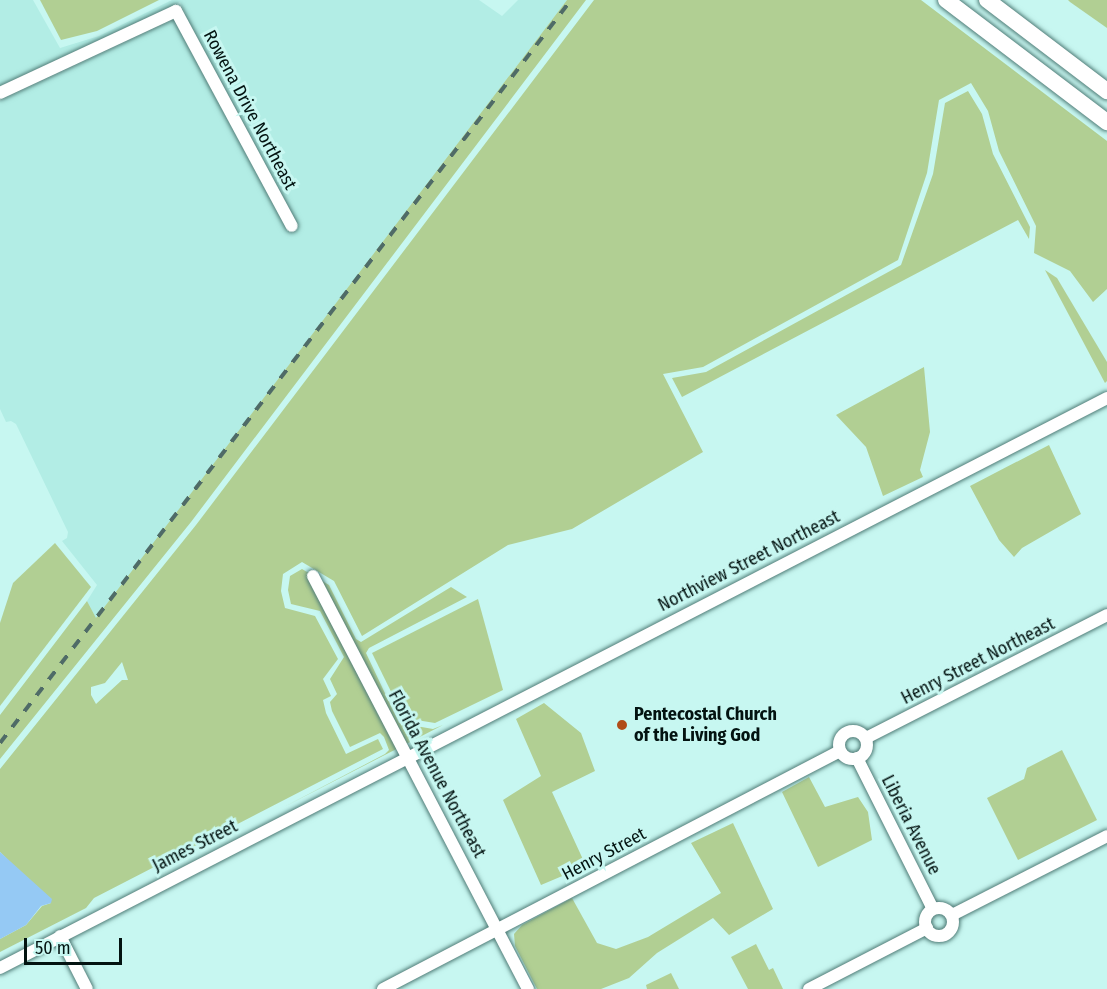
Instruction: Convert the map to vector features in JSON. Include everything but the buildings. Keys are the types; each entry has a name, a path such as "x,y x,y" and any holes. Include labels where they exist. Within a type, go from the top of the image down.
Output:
{"main road":[{"path":"946,0 1107,122"},
{"path":"987,0 1107,91"}],"street":[{"name":"Rowena Drive Northeast","path":"0,93 176,11 292,226"},
{"name":"Northview Street Northeast","path":"406,757 1107,398"},
{"name":"Florida Avenue Northeast","path":"314,576 528,989"},
{"name":"Henry Street Northeast","path":"866,738 1107,615"},
{"path":"855,730 866,738 865,752 857,758 846,757 840,751 839,742 847,732 855,730"},
{"name":"Henry Street","path":"383,989 840,751"},
{"name":"James Street","path":"0,968 406,757"},
{"name":"Liberia Avenue","path":"857,758 933,909"},
{"path":"952,915 1107,836"},
{"path":"942,908 952,915 953,925 944,935 932,934 927,928 927,915 933,909 942,908"},
{"path":"809,989 927,928"},
{"path":"60,936 87,989"}],"shaded area":[{"path":"0,0 33,0 60,48 99,36 172,0 479,0 502,16 518,0 567,0 96,619 87,601 97,585 62,541 67,538 68,532 16,424 11,421 6,422 0,409 0,101 186,14 180,2 0,86"},
{"path":"40,0 159,0 97,31 61,40"},
{"path":"567,0 586,0 191,522 0,759 0,715 87,601 96,618"},
{"path":"594,0 921,0 1107,141 1107,289 1093,302 1070,271 1034,253 1036,226 999,151 988,111 971,83 939,100 927,173 898,260 703,367 663,374 703,452 572,529 508,545 362,636 334,581 302,562 283,574 281,591 285,608 315,616 338,659 323,679 331,696 323,700 326,713 346,754 378,739 383,749 94,898 86,908 0,952 0,939 26,925 42,906 51,903 0,852 0,769 196,525","holes":["122,662 128,680 122,680 96,704 91,695 91,687 105,683"]},
{"path":"1068,0 1107,0 1107,28 1070,2"},
{"path":"968,91 982,114 993,154 1030,227 1029,239 1018,220 682,397 672,378 706,372 901,265 933,174 945,103"},
{"path":"1045,270 1057,278 1107,362 1107,381 1105,383"},
{"path":"924,367 930,432 920,470 923,477 883,496 866,447 836,415"},
{"path":"1049,445 1081,514 1022,548 1014,557 999,540 970,486"},
{"path":"55,543 91,587 0,706 0,623 13,583"},
{"path":"302,569 329,585 356,639 361,642 451,587 467,597 369,648 366,653 399,723 433,729 443,725 282,808 389,750 380,733 350,747 332,711 330,702 337,694 330,679 344,657 320,611 291,604 288,590 290,576"},
{"path":"478,599 503,690 435,723 404,718 372,653"},
{"path":"544,703 581,733 595,771 552,792 586,866 541,885 503,800 541,776 516,719"},
{"path":"1062,750 1097,820 1018,860 987,798 1024,779 1027,768"},
{"path":"809,777 825,807 858,797 868,812 872,840 818,867 782,792"},
{"path":"733,823 773,909 729,935 713,918 657,953 629,978 601,989 537,989 515,946 514,934 522,925 572,898 597,943 616,949 648,937 721,893 691,843"},
{"path":"756,944 769,970 773,968 783,989 748,989 731,957"},
{"path":"671,973 679,989 647,989 646,985"}],"water":[{"path":"0,852 52,899 51,903 41,906 26,925 0,939"}],"railway":[{"path":"0,743 571,0"}],"place":[{"name":"Pentecostal Church of the Living God","path":"622,725"}]}
